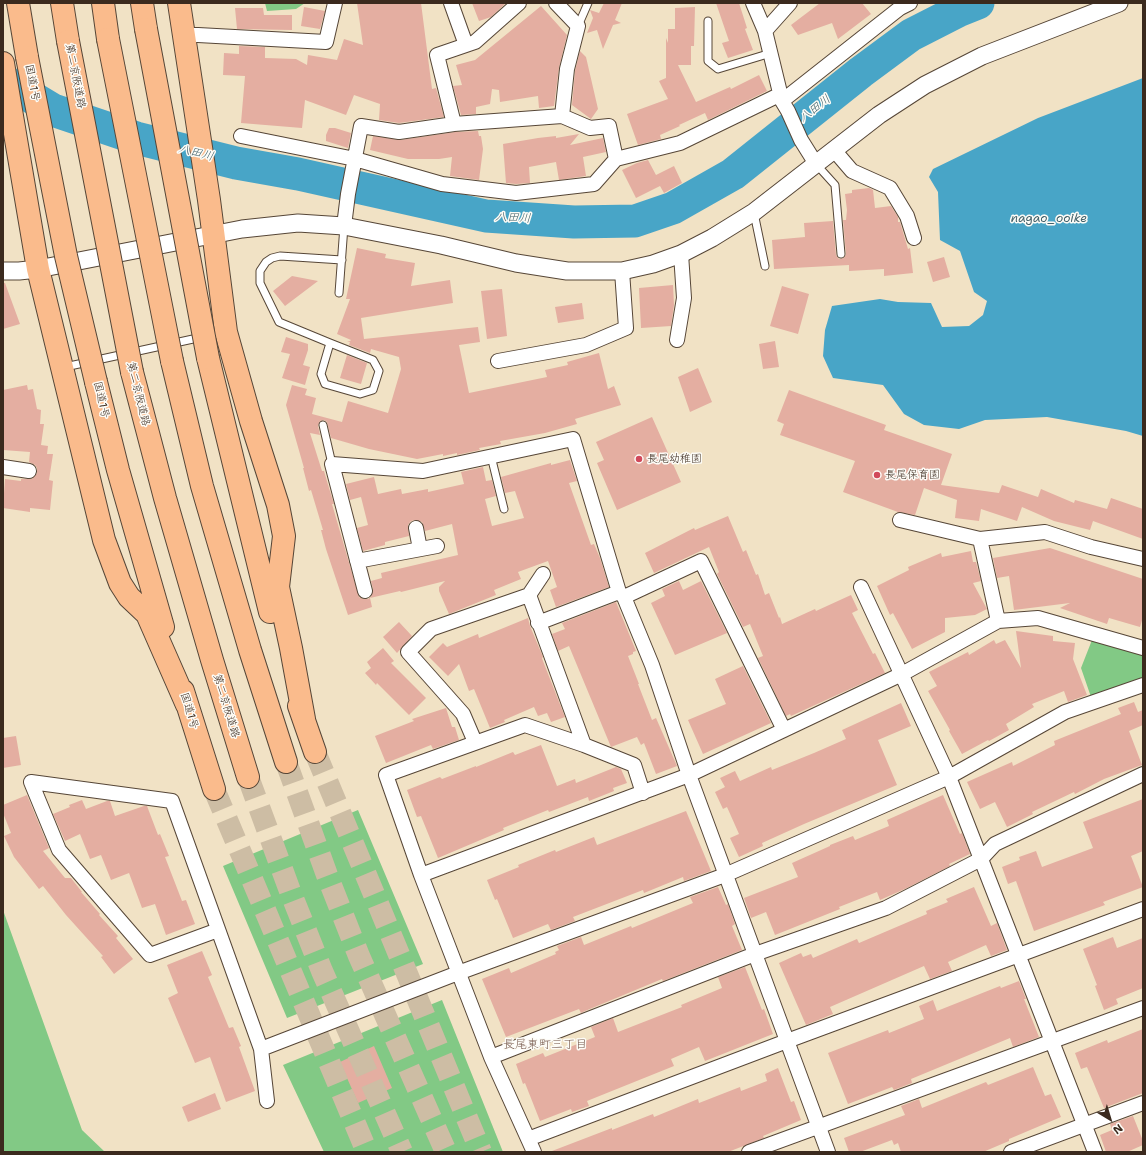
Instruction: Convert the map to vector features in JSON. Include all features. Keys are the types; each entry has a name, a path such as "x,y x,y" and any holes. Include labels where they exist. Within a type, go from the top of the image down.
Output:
{"highway":[{"name":"国道1号","path":"18,3 27,57 66,256 96,382 122,485 152,590 214,789"},
{"path":"142,3 208,358 267,602 315,752"},
{"path":"179,3 214,234 226,332 251,421 278,505 284,536 278,587 304,719"},
{"path":"104,6 108,39 172,361 202,486 250,650 286,762"},
{"name":"第二京阪道路","path":"62,7 132,372 167,506 248,777"},
{"path":"3,63 38,269 104,540 120,584 129,597 147,614 187,705"}],"street":[{"path":"183,35 326,42 335,3"},
{"path":"451,3 466,45"},
{"path":"454,124 437,55 476,42 519,3"},
{"path":"556,3 578,26 567,69 562,116"},
{"path":"753,3 765,31 784,102 801,140 816,164"},
{"path":"765,31 790,3"},
{"path":"241,136 354,165 442,184 516,193 594,184 616,159 680,143 784,102 900,8 910,3"},
{"path":"3,271 38,269 242,228 298,223 344,226 441,245 516,263 567,271 622,271 653,264 681,254 712,238 754,212 879,114 925,85 982,56 1119,3"},
{"path":"344,226 348,194 361,126 399,132 454,124 562,116 590,128 609,126 616,159"},
{"path":"834,150 852,171 890,188 907,216 914,238"},
{"path":"677,340 684,298 681,254"},
{"path":"498,362 586,345 626,328 622,271"},
{"path":"365,590 332,464 423,471 573,439 621,594 652,665 725,875 828,1152"},
{"path":"3,467 30,471"},
{"path":"900,520 980,538 1045,532 1091,547 1143,559"},
{"path":"416,528 420,549"},
{"path":"980,538 998,621"},
{"path":"357,561 437,546"},
{"path":"538,622 621,594 701,561 784,730"},
{"path":"474,742 462,714 408,652 431,629 529,595 543,574"},
{"path":"861,587 949,777 1095,1152"},
{"path":"529,595 584,745"},
{"path":"421,875 689,775 902,674 998,621 1038,618 1143,648"},
{"path":"261,1049 458,973 725,875 949,777 1065,712 1143,685"},
{"path":"642,793 634,765 584,745 525,725 474,742 386,775 421,875 490,1057 531,1146 787,1041 1143,909"},
{"path":"490,1057 755,954 886,908 981,859 995,844 1143,774"},
{"path":"218,930 150,956 59,850 31,782 172,801 261,1049 267,1102"},
{"path":"749,1152 1143,1008"},
{"path":"1011,1152 1143,1104"}],"lane":[{"path":"578,26 588,3"},
{"path":"708,21 708,61 718,69 771,53"},
{"path":"816,164 835,185 841,254"},
{"path":"754,212 765,266"},
{"path":"339,293 344,226"},
{"path":"330,343 321,374 325,384 360,394 372,390 379,371 373,360 279,322 260,283 260,271 266,262 272,258 280,256 342,260"},
{"path":"63,367 226,332"},
{"path":"323,425 332,464"},
{"path":"491,456 504,510"}],"green space":[{"path":"265,3 305,3 296,9 267,11"},
{"path":"1092,640 1143,654 1143,680 1091,697 1081,668"},
{"path":"358,810 423,964 287,1018 223,866"},
{"path":"3,910 82,1130 105,1152 3,1152"},
{"path":"442,1000 503,1152 324,1152 283,1065"}],"water":[{"name":"nagao_ooike","path":"1143,78 1143,436 1126,431 1047,417 985,420 959,429 924,425 904,414 883,385 833,378 823,356 825,330 832,306 880,299 898,302 931,303 942,327 969,326 983,315 987,301 974,292 960,251 940,240 938,192 929,177 933,169 1038,118"}],"building":[{"path":"357,3 421,3 432,89 436,88 444,117 399,123 379,120 380,104 354,95 346,115 305,100 302,128 241,123 245,76 223,75 224,53 239,54 239,46 265,47 265,58 296,59 307,65 308,55 337,60 344,39 363,45"},
{"path":"472,3 506,3 491,17 479,21"},
{"path":"604,3 622,3 615,20 621,23 613,25 603,49 597,30 587,33 593,18 590,10 599,13"},
{"path":"716,3 739,3 747,28 745,29 753,50 728,58 722,43 729,41"},
{"path":"820,3 862,3 871,14 838,39 832,23 798,35 791,25"},
{"path":"541,6 567,35 559,68 554,106 539,108 538,96 500,102 499,90 492,89 490,104 476,107 476,114 461,115 453,86 462,85 456,65 475,60"},
{"path":"304,7 325,11 320,29 301,26"},
{"path":"695,7 694,46 691,46 691,65 678,65 696,102 730,87 731,89 759,75 767,91 708,120 705,113 660,135 661,139 638,145 627,114 668,99 659,81 666,78 666,38 668,43 668,29 675,29 675,8"},
{"path":"235,8 263,8 264,15 292,15 292,30 237,29"},
{"path":"580,51 586,57 598,109 591,119 572,105 575,71"},
{"path":"329,128 335,128 351,133 348,148 326,141 326,135"},
{"path":"478,131 479,136 481,136 483,149 479,180 450,176 452,157 439,159 408,159 370,150 373,136 400,140 455,132"},
{"path":"579,134 570,145 603,138 606,152 583,157 586,176 559,180 556,162 529,167 530,183 506,183 503,144 538,138 556,136 556,138"},
{"path":"648,160 656,175 674,166 682,183 664,193 660,186 636,198 622,170"},
{"path":"869,188 873,190 875,208 891,206 898,217 898,222 900,222 908,249 910,248 913,273 884,276 884,269 849,271 849,265 774,269 772,240 805,237 804,223 833,221 836,255 839,259 844,258 846,254 843,220 846,220 847,210 845,194 852,193 852,190"},
{"path":"357,248 386,254 385,258 415,263 411,286 450,280 453,303 361,318 364,339 478,327 480,342 459,345 469,393 547,377 545,370 568,365 567,362 599,353 608,389 614,386 621,405 575,419 577,424 545,433 500,441 501,444 479,448 480,450 457,455 457,453 443,456 443,454 417,459 369,449 331,438 327,422 324,420 320,421 318,426 320,435 310,433 334,504 332,504 359,597 368,599 371,597 373,589 371,581 382,578 381,573 458,555 452,524 425,531 422,522 415,520 411,521 408,525 409,536 385,542 385,545 363,551 357,528 368,525 361,497 350,500 346,484 374,477 378,494 401,489 402,494 428,489 428,492 464,484 461,472 483,467 486,481 492,480 496,496 485,499 492,526 524,518 515,491 505,493 501,477 551,463 551,465 570,460 577,481 569,483 591,545 594,544 600,558 609,587 556,607 550,590 557,587 548,561 518,572 521,579 494,590 496,595 449,614 439,591 439,587 445,581 370,598 372,607 348,615 326,549 321,530 323,530 311,490 309,491 286,405 292,385 307,389 305,395 316,398 312,414 342,422 348,401 388,413 401,369 399,357 371,349 370,353 349,345 350,342 347,341 351,340 337,334 350,299 346,299"},
{"path":"944,257 950,277 933,282 927,262"},
{"path":"292,276 318,281 285,306 273,291"},
{"path":"3,283 5,283 20,324 3,329"},
{"path":"673,285 674,305 671,326 641,328 639,288"},
{"path":"782,286 809,294 798,334 770,326"},
{"path":"502,289 507,336 487,339 481,291"},
{"path":"582,303 584,319 558,323 555,307"},
{"path":"286,337 308,344 308,350 303,365 310,367 305,385 282,378 290,354 281,352"},
{"path":"775,341 779,367 763,369 759,344"},
{"path":"347,355 367,363 361,384 340,378"},
{"path":"698,368 712,402 690,412 678,377"},
{"path":"27,385 28,390 33,389 37,409 41,410 40,424 44,424 41,445 48,446 47,454 53,454 49,480 53,481 50,510 30,508 30,512 3,508 5,479 21,481 21,479 32,479 37,473 37,468 35,465 29,462 30,452 3,450 3,390"},
{"path":"789,390 886,425 884,430 952,454 941,485 999,493 1002,485 1038,497 1041,489 1074,503 1075,500 1107,509 1111,498 1143,509 1143,539 1093,521 1090,530 1054,521 1022,507 1017,521 981,509 979,521 955,518 957,500 924,488 915,515 898,512 843,492 855,461 780,435 784,424 777,421"},
{"path":"652,417 681,482 617,510 597,463 604,460 596,442"},
{"path":"728,516 743,552 746,550 756,575 758,574 765,595 769,593 782,624 851,595 858,610 852,613 873,654 875,653 885,673 791,716 790,714 786,716 758,658 763,656 750,624 743,627 717,574 719,572 709,547 654,573 645,553 694,528 695,530"},
{"path":"1050,548 1143,579 1143,617 1140,627 1109,618 1107,624 1060,608 1070,603 1014,610 1009,576 997,578 993,558"},
{"path":"971,551 973,562 976,562 981,581 973,583 987,609 975,615 945,618 945,632 912,649 893,613 890,615 877,586 909,570 908,567 941,553 942,557"},
{"path":"679,581 683,590 701,581 727,633 675,655 651,603 665,596 662,589"},
{"path":"616,602 636,651 628,656 638,684 652,720 656,718 677,766 656,774 644,743 641,745 637,737 611,747 569,646 558,651 552,634 565,629 562,623"},
{"path":"528,618 565,717 551,722 547,713 538,716 534,707 490,728 474,689 469,691 459,664 448,676 429,657 443,643 447,647 478,634 479,638"},
{"path":"399,622 412,636 397,653 383,637"},
{"path":"1016,631 1053,636 1053,641 1075,643 1073,659 1087,695 1068,702 1064,691 1032,704 1034,707 1006,724 1009,730 962,754 928,691 937,686 929,672 968,652 969,655 994,640 996,644 1005,640 1021,668"},
{"path":"383,648 394,661 391,663 426,698 409,715 365,673 371,668 367,662"},
{"path":"743,666 771,723 703,754 688,720 726,704 715,679"},
{"path":"1134,702 1138,712 1143,710 1143,725 1129,731 1142,765 1104,779 1075,794 1074,792 1032,812 1033,814 1007,827 995,802 980,809 967,782 1012,762 1013,766 1055,745 1054,741 1121,714 1118,708"},
{"path":"901,703 911,726 878,740 897,785 762,843 763,846 739,857 730,838 739,834 727,807 723,809 715,792 725,787 720,778 735,771 740,781 771,767 772,770 814,753 846,739 842,730"},
{"path":"446,708 452,727 455,727 459,740 433,749 431,745 386,763 375,736 414,721 412,719"},
{"path":"16,736 21,765 3,768 3,738"},
{"path":"541,745 557,786 575,779 576,783 616,767 621,769 627,783 613,788 614,791 589,801 588,797 549,812 548,810 503,828 504,830 438,858 421,816 417,817 407,790 440,777 442,779 476,767 513,752 515,755"},
{"path":"27,795 49,848 43,851 65,878 71,878 100,914 99,915 118,936 116,938 133,959 114,974 101,957 103,956 66,915 43,886 39,889 14,857 4,836 11,833 3,813 3,805"},
{"path":"943,795 960,834 962,833 970,854 907,888 880,900 877,892 839,907 840,909 775,935 766,912 751,918 744,898 798,877 792,863 853,836 855,840 889,826 887,820"},
{"path":"1143,799 1143,851 1131,856 1143,887 1103,902 1105,905 1034,931 1016,881 1008,884 1002,867 1020,860 1019,857 1036,851 1042,867 1093,848 1083,822"},
{"path":"82,800 86,809 110,801 115,816 147,806 158,835 160,834 169,856 165,857 182,901 186,900 195,924 166,935 155,904 142,908 129,873 111,880 101,855 90,859 80,834 65,841 53,814"},
{"path":"686,811 711,871 684,881 683,877 644,893 643,890 573,917 575,921 551,930 548,924 513,938 497,899 495,900 487,880 519,867 518,865 555,850 556,852 594,837 597,845"},
{"path":"718,887 726,905 728,904 735,924 732,926 742,950 663,981 662,979 581,1013 579,1009 506,1037 482,979 509,968 511,973 556,954 555,952 559,950 557,946 581,937 584,945 631,926 632,928 693,903 690,897"},
{"path":"974,887 991,926 997,923 1007,950 991,956 986,945 948,962 952,971 930,979 924,966 830,1007 833,1014 806,1025 779,963 801,953 803,957 811,954 813,958 857,939 859,943 927,914 926,911 948,902 946,899"},
{"path":"1113,937 1117,948 1143,938 1143,988 1116,999 1118,1004 1104,1010 1095,986 1097,985 1083,949"},
{"path":"202,951 212,975 208,977 229,1028 233,1027 241,1046 239,1047 255,1091 226,1102 210,1057 195,1063 168,998 178,993 167,965"},
{"path":"745,967 762,1010 764,1009 773,1034 705,1061 699,1047 671,1059 674,1066 587,1101 589,1106 572,1112 571,1109 540,1121 525,1083 523,1084 516,1064 543,1053 545,1057 595,1037 591,1027 613,1018 618,1032 682,1007 681,1005 722,988 718,977"},
{"path":"1019,981 1026,999 1024,999 1039,1037 1013,1047 1010,1038 911,1079 912,1083 894,1090 892,1087 848,1104 828,1053 888,1030 889,1033 924,1019 919,1006 933,1000 937,1011 1000,986 1001,988"},
{"path":"1143,1029 1143,1093 1104,1108 1087,1067 1081,1069 1075,1053 1107,1040 1108,1043"},
{"path":"374,1046 392,1088 358,1103 340,1062"},
{"path":"1033,1067 1045,1096 1051,1094 1061,1117 1009,1139 1009,1141 983,1152 901,1152 898,1143 894,1145 892,1140 860,1152 849,1152 844,1138 905,1115 901,1106 919,1099 922,1108 986,1082 988,1085"},
{"path":"778,1068 791,1102 794,1101 801,1120 763,1136 764,1138 728,1152 552,1151 653,1114 654,1117 698,1099 699,1103 740,1087 741,1091 767,1081 765,1074"},
{"path":"215,1093 221,1109 188,1122 182,1107"},
{"path":"1133,1116 1143,1141 1143,1145 1127,1152 1106,1152 1100,1135 1112,1130 1110,1124"}],"waterway":[{"name":"八田川","path":"3,80 53,110 136,138 236,163 298,174 486,216 574,222 635,221 673,208 733,174 861,72 911,35 958,11 978,3"}],"tunnel":[{"path":"315,752 481,1152"},
{"path":"286,762 327,875 359,956 446,1152"},
{"path":"248,777 290,891 322,971 402,1152"},
{"path":"214,789 367,1152"}],"place":[{"name":"長尾幼稚園","path":"639,459"},
{"name":"長尾保育園","path":"877,475"}],"district":[{"name":"長尾東町三丁目","path":"545,1045"}]}
